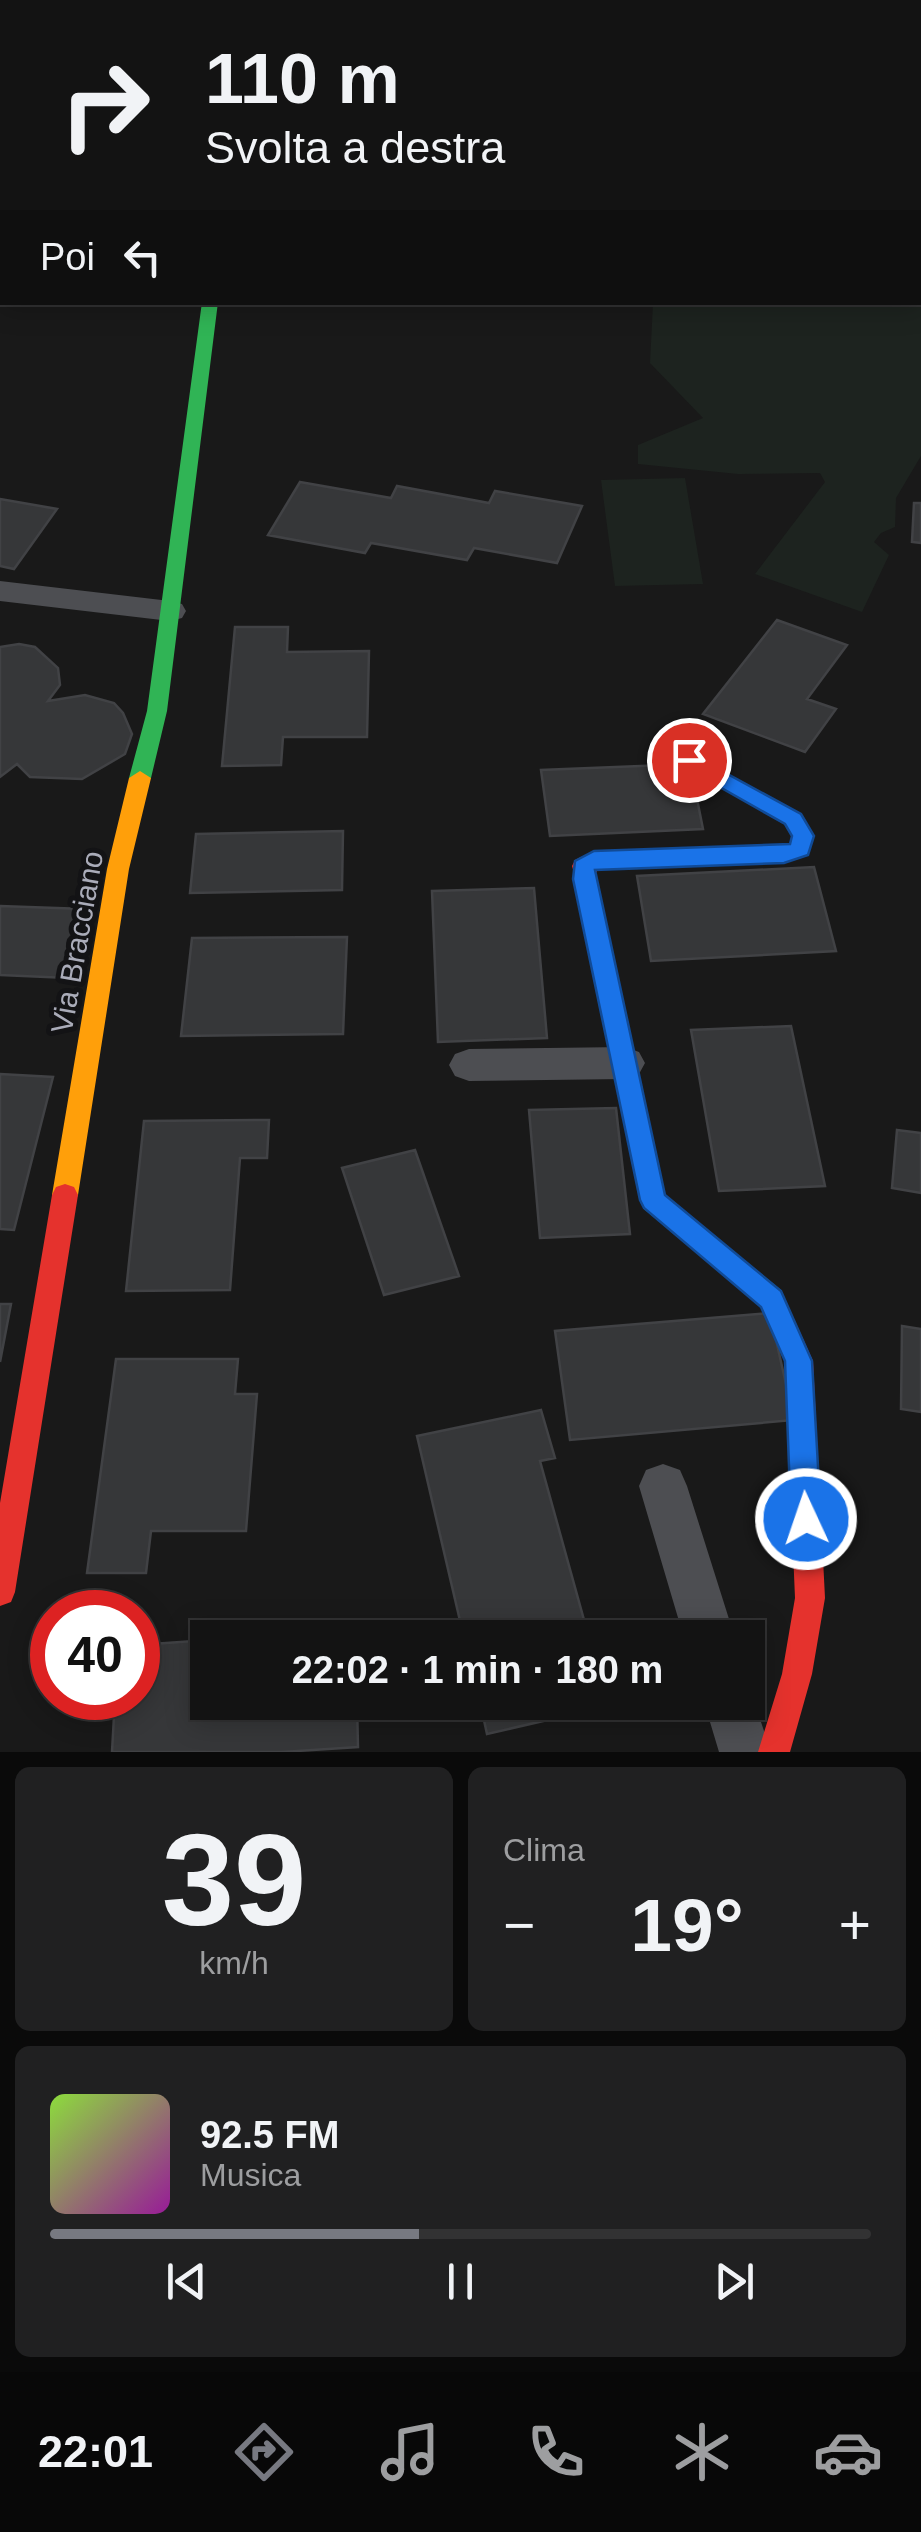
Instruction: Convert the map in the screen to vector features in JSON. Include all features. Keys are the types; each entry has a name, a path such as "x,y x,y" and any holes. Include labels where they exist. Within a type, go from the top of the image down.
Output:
{"street":[{"name":"Via Bracciano","path":"0,1592 118,869 157,711 210,305"},
{"path":"0,591 170,611"},
{"path":"689,760 793,819 803,836 800,849 784,854 594,860 583,866 653,1200 772,1299 798,1361 810,1598 797,1674 774,1752"},
{"path":"469,1065 626,1062"},
{"path":"663,1486 704,1620"},
{"path":"735,1720 745,1752"}],"shaded area":[{"path":"653,305 921,305 921,456 896,498 895,527 881,533 874,542 889,555 862,612 755,574 825,482 820,473 738,474 638,464 638,445 703,418 650,363"},
{"path":"685,478 703,584 615,586 601,480"}],"building":[{"path":"300,482 391,498 397,486 489,503 495,491 582,506 557,563 474,548 467,560 371,543 365,553 268,535"},
{"path":"0,499 57,509 14,569 0,566"},
{"path":"914,503 921,503 921,543 912,542"},
{"path":"777,620 847,645 807,699 836,709 805,752 703,714"},
{"path":"235,627 288,627 287,652 369,651 367,737 283,737 281,765 222,766"},
{"path":"0,647 35,647 58,668 60,685 48,701 85,695 114,703 132,734 125,754 82,779 30,777 17,764 0,777"},
{"path":"690,764 703,829 550,836 541,770"},
{"path":"343,831 342,890 190,893 196,834"},
{"path":"814,867 836,951 651,961 637,876"},
{"path":"534,888 547,1038 438,1042 432,891"},
{"path":"0,906 84,909 68,978 0,975"},
{"path":"347,937 343,1034 181,1036 192,938"},
{"path":"791,1026 825,1186 719,1191 691,1030"},
{"path":"0,1074 53,1077 14,1230 0,1229"},
{"path":"616,1108 630,1234 540,1238 529,1110"},
{"path":"269,1120 267,1158 240,1158 230,1290 126,1291 144,1121"},
{"path":"897,1130 921,1133 921,1193 892,1188"},
{"path":"415,1150 459,1276 384,1295 342,1168"},
{"path":"0,1304 11,1304 0,1362"},
{"path":"770,1313 794,1420 570,1440 555,1331"},
{"path":"902,1326 921,1329 921,1412 901,1409"},
{"path":"116,1359 238,1359 235,1394 257,1394 246,1531 151,1531 146,1573 87,1573"},
{"path":"541,1410 555,1458 540,1461 584,1620 460,1620 417,1436"},
{"path":"190,1641 190,1720 357,1720 358,1747 282,1752 112,1752 114,1720 160,1720 160,1643"},
{"path":"484,1720 548,1720 487,1734"}],"traffic: fast":[{"path":"140,778 157,711 210,305"},
{"path":"585,877 653,1201 771,1298"}],"traffic: slow":[{"path":"65,1195 118,869 140,778"}],"traffic: jam":[{"path":"585,877 583,866 594,859 785,854 800,849 803,836 793,819 689,760"},
{"path":"0,1592 65,1195"},
{"path":"771,1298 799,1361 810,1598 797,1674 774,1752"}],"route":[{"path":"689,760 793,819 803,836 800,849 784,854 594,860 583,866 584,879 653,1200 772,1299 798,1361 806,1519"}]}
